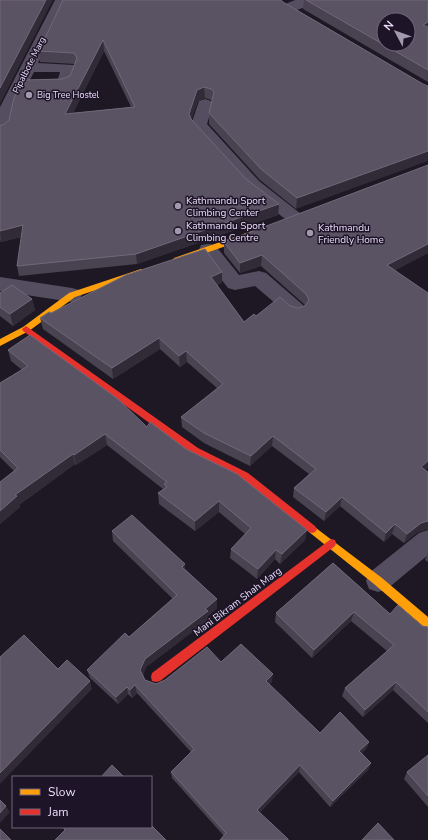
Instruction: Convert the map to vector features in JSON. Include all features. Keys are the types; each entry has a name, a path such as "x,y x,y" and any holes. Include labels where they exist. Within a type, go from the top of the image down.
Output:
{"street":[{"name":"Pipalbote Marg","path":"0,131 5,126 6,111 62,0"},
{"path":"284,4 308,0"},
{"path":"284,4 301,16"},
{"path":"19,84 64,83 69,68 28,67"},
{"path":"205,104 199,125 253,185 295,218"},
{"path":"170,262 259,232"},
{"path":"208,250 235,282 259,278 296,310"},
{"path":"0,343 26,329 72,296 148,270"},
{"path":"0,284 72,296"},
{"path":"26,329 195,451 245,476 378,581 428,624"},
{"path":"378,581 428,541"},
{"name":"Mani Bikram Shah Marg","path":"156,677 331,543"}],"building":[{"path":"0,0 46,0 0,88"},
{"path":"63,0 281,0 428,86 428,151 297,198 261,169 209,113 214,92 211,89 204,87 197,90 189,114 191,119 246,179 279,204 136,254 17,266 23,225 0,231 0,125 3,125 9,120 14,98 24,80 62,79 70,76 77,58 74,53 39,51","holes":["103,40 135,107 65,114"]},
{"path":"306,0 428,0 428,22 423,25 428,27 428,70 397,52 416,52 416,12 376,12 376,40"},
{"path":"428,165 428,244 387,265 428,293 428,461 421,467 428,472 428,521 421,523 407,534 395,524 386,533 342,497 326,512 294,488 316,469 273,436 251,456 204,433 181,417 223,384 186,351 179,356 159,338 112,368 40,318 49,312 51,313 126,275 205,249 222,272 211,277 244,322 254,314 256,316 280,297 290,306 298,308 305,306 309,300 306,294 262,255 240,263 224,242"},
{"path":"12,285 32,299 10,314 0,307 0,293"},
{"path":"30,335 118,399 147,427 150,422 186,449 237,474 307,530 282,554 276,550 258,569 231,549 251,528 219,501 195,521 158,493 167,487 164,484 167,482 105,434 74,455 73,454 15,495 17,496 0,511 0,482 18,468 0,450 0,383 28,366 8,350"},
{"path":"132,515 185,564 182,567 217,599 205,609 208,611 145,659 140,670 145,680 156,684 165,680 207,647 221,662 241,644 273,674 266,681 320,733 340,712 369,742 359,751 371,763 333,801 300,765 257,810 288,840 220,840 226,833 171,772 194,749 135,685 130,690 127,687 116,697 87,670 125,633 129,637 177,595 112,531"},
{"path":"333,563 390,614 398,605 422,626 428,627 428,712 396,682 365,710 345,688 394,645 354,612 314,650 276,613"},
{"path":"24,635 58,669 67,660 90,681 0,773 0,657"},
{"path":"428,755 428,796 407,772"},
{"path":"112,765 123,776 102,776"},
{"path":"0,800 6,806 0,813"},
{"path":"378,823 394,840 362,840"},
{"path":"152,826 166,840 55,840 65,830 64,828 152,828"},
{"path":"0,829 11,840 0,840"}],"traffic: slow":[{"path":"177,260 252,234"},
{"path":"0,343 26,329 72,295 141,272"},
{"path":"312,529 378,581 428,624"}],"traffic: jam":[{"path":"26,329 195,451 245,476 312,529"},
{"path":"156,677 331,543"}],"place":[{"name":"Big Tree Hostel","path":"29,95"},
{"name":"Kathmandu Sport Climbing Center","path":"178,206"},
{"name":"Kathmandu Sport Climbing Centre","path":"178,231"},
{"name":"Kathmandu Friendly Home","path":"310,233"}]}
